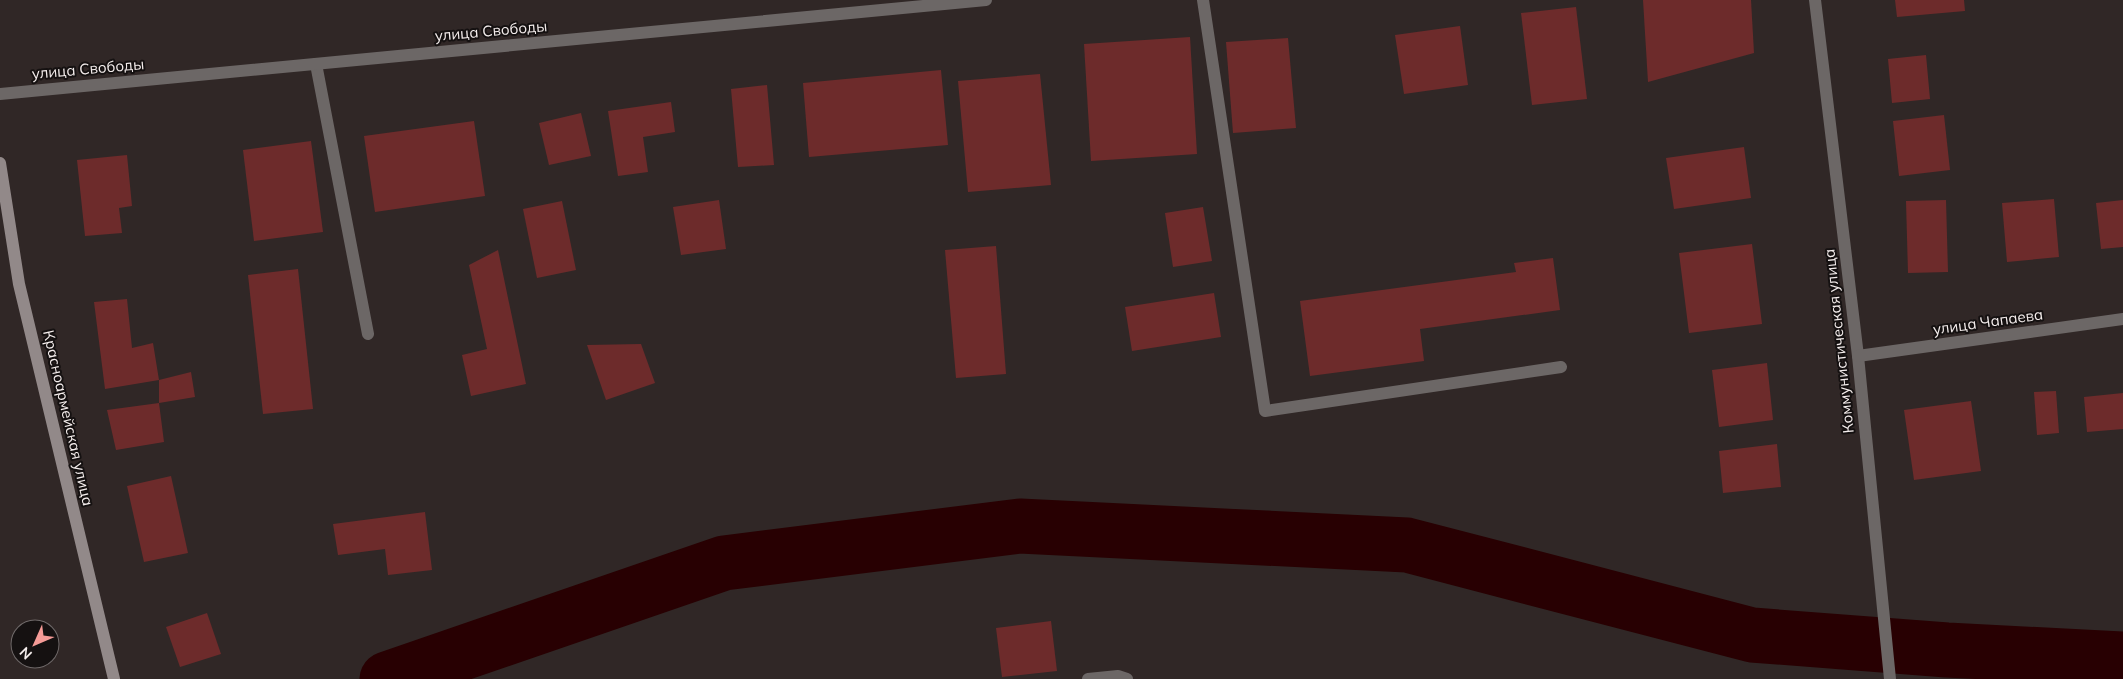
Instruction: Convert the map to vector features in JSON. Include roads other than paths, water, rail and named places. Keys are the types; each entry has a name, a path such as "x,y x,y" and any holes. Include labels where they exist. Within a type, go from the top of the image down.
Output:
{"main road":[{"name":"Красноармейская улица","path":"0,163 19,284 114,679"}],"street":[{"name":"улица Свободы","path":"0,94 986,0"},
{"path":"1203,0 1265,411 1561,367"},
{"name":"Коммунистическая улица","path":"1815,0 1858,356 1890,679"},
{"path":"316,64 368,334"},
{"name":"улица Чапаева","path":"1858,356 2123,320"},
{"path":"1088,679 1118,676 1127,679"}],"waterway":[{"path":"387,679 724,563 1020,526 1407,545 1752,635 1947,650 2123,659"}]}
